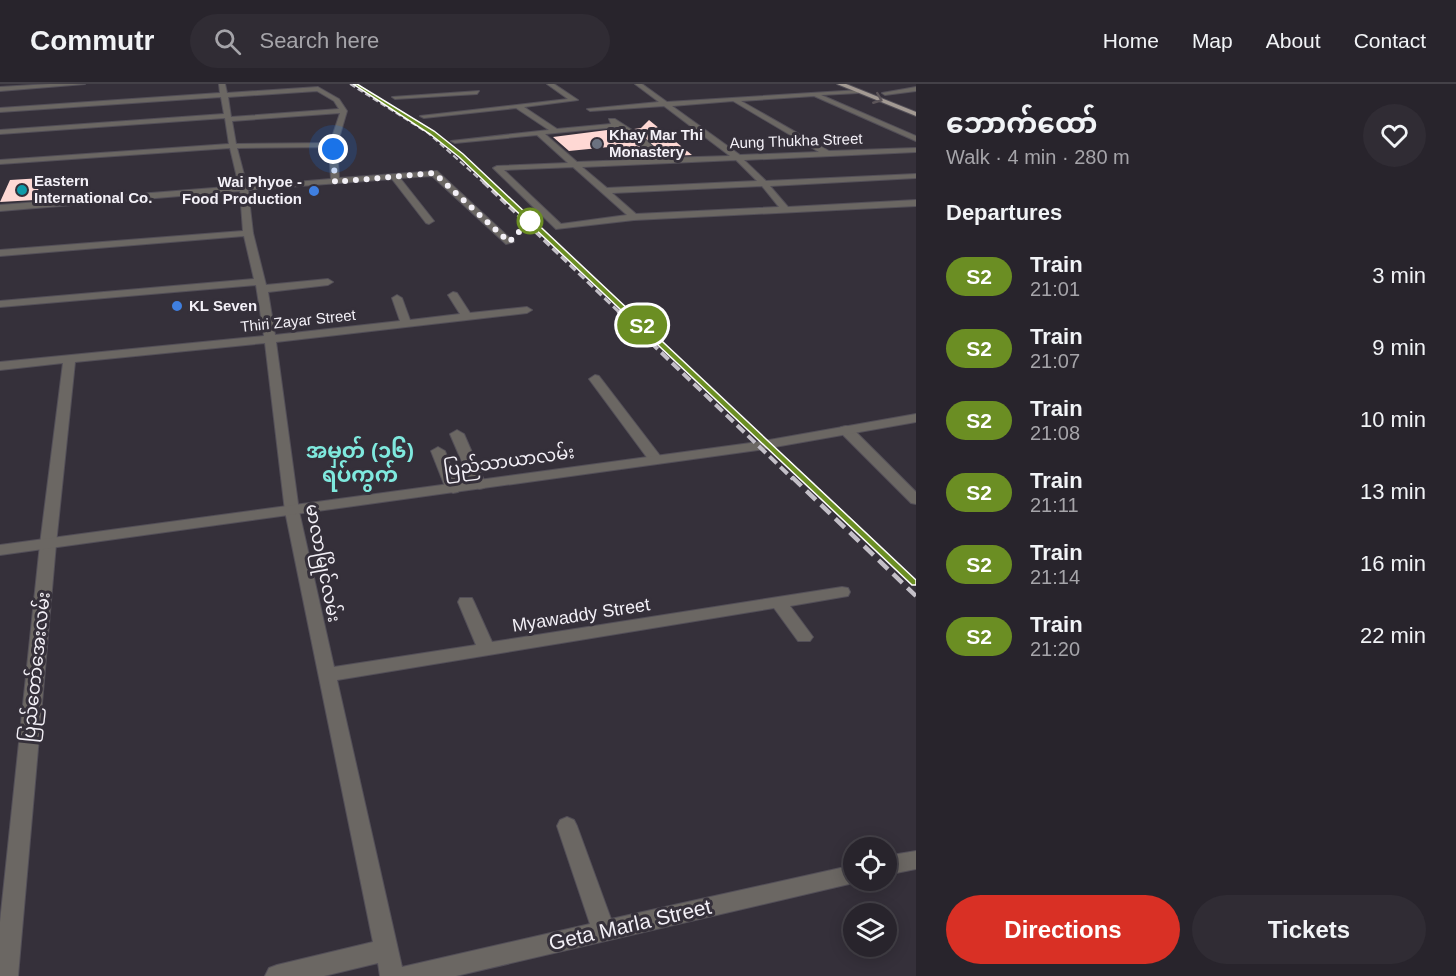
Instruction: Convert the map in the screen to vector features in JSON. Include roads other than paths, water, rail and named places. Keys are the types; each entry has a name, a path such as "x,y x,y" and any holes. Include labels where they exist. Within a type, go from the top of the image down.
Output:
{"main road":[{"path":"840,84 885,93 906,100"},
{"path":"860,88 916,114"}],"street":[{"path":"0,89 82,84"},
{"path":"469,84 484,98"},
{"path":"550,84 640,139 661,160"},
{"path":"638,84 646,84"},
{"path":"638,84 737,157 763,182 784,208"},
{"path":"590,109 814,94 860,88"},
{"path":"0,110 223,90 318,89 337,100 344,111"},
{"path":"885,93 916,89"},
{"name":"မာလာမြိုင်လမ်း","path":"223,90 244,190 248,233 270,339 292,511 392,976"},
{"path":"395,97 477,92"},
{"path":"814,94 916,139"},
{"path":"424,116 575,100"},
{"path":"735,100 826,153"},
{"path":"491,103 497,108"},
{"path":"517,106 554,130"},
{"path":"0,132 344,111"},
{"path":"335,182 333,145 344,111"},
{"path":"455,141 619,125"},
{"path":"538,132 634,217 916,203"},
{"path":"0,162 233,146 333,145"},
{"name":"Aung Thukha Street","path":"634,217 559,227 497,168 916,150"},
{"path":"0,208 436,174 509,242"},
{"path":"605,191 916,176"},
{"path":"395,177 429,221"},
{"path":"0,253 248,233"},
{"path":"0,304 328,282"},
{"path":"453,295 467,316"},
{"path":"397,298 406,324"},
{"name":"Thiri Zayar Street","path":"0,366 527,310"},
{"name":"ပြည်တော်အေးလမ်း","path":"6,976 48,544 69,359"},
{"path":"595,379 656,460"},
{"name":"ပြည်သာယာလမ်း","path":"0,550 656,460 916,418"},
{"path":"846,430 916,500"},
{"path":"457,434 479,485"},
{"path":"438,451 453,489"},
{"name":"Myawaddy Street","path":"326,675 842,592"},
{"path":"466,602 487,650"},
{"path":"779,603 804,637"},
{"path":"567,826 604,931"},
{"path":"897,864 916,860"},
{"name":"Geta Marla Street","path":"407,976 843,877"},
{"path":"277,976 386,950"}],"railway":[{"path":"350,84 428,133 485,184"},
{"path":"483,182 619,312"},
{"path":"618,311 793,479"},
{"path":"786,460 806,479"},
{"path":"792,477 916,596"},
{"path":"804,477 916,583"}],"train":[{"name":"S2","path":"356,84 432,132 461,155 916,583"}],"place":[{"name":"Khay Mar Thi Monastery","path":"597,144"},
{"name":"Eastern International Co.","path":"22,190"},
{"name":"Wai Phyoe - Food Production","path":"314,191"},
{"name":"KL Seven","path":"177,306"}],"district":[{"name":"အမှတ် (၁၆) ရပ်ကွက်","path":"360,463"}]}
